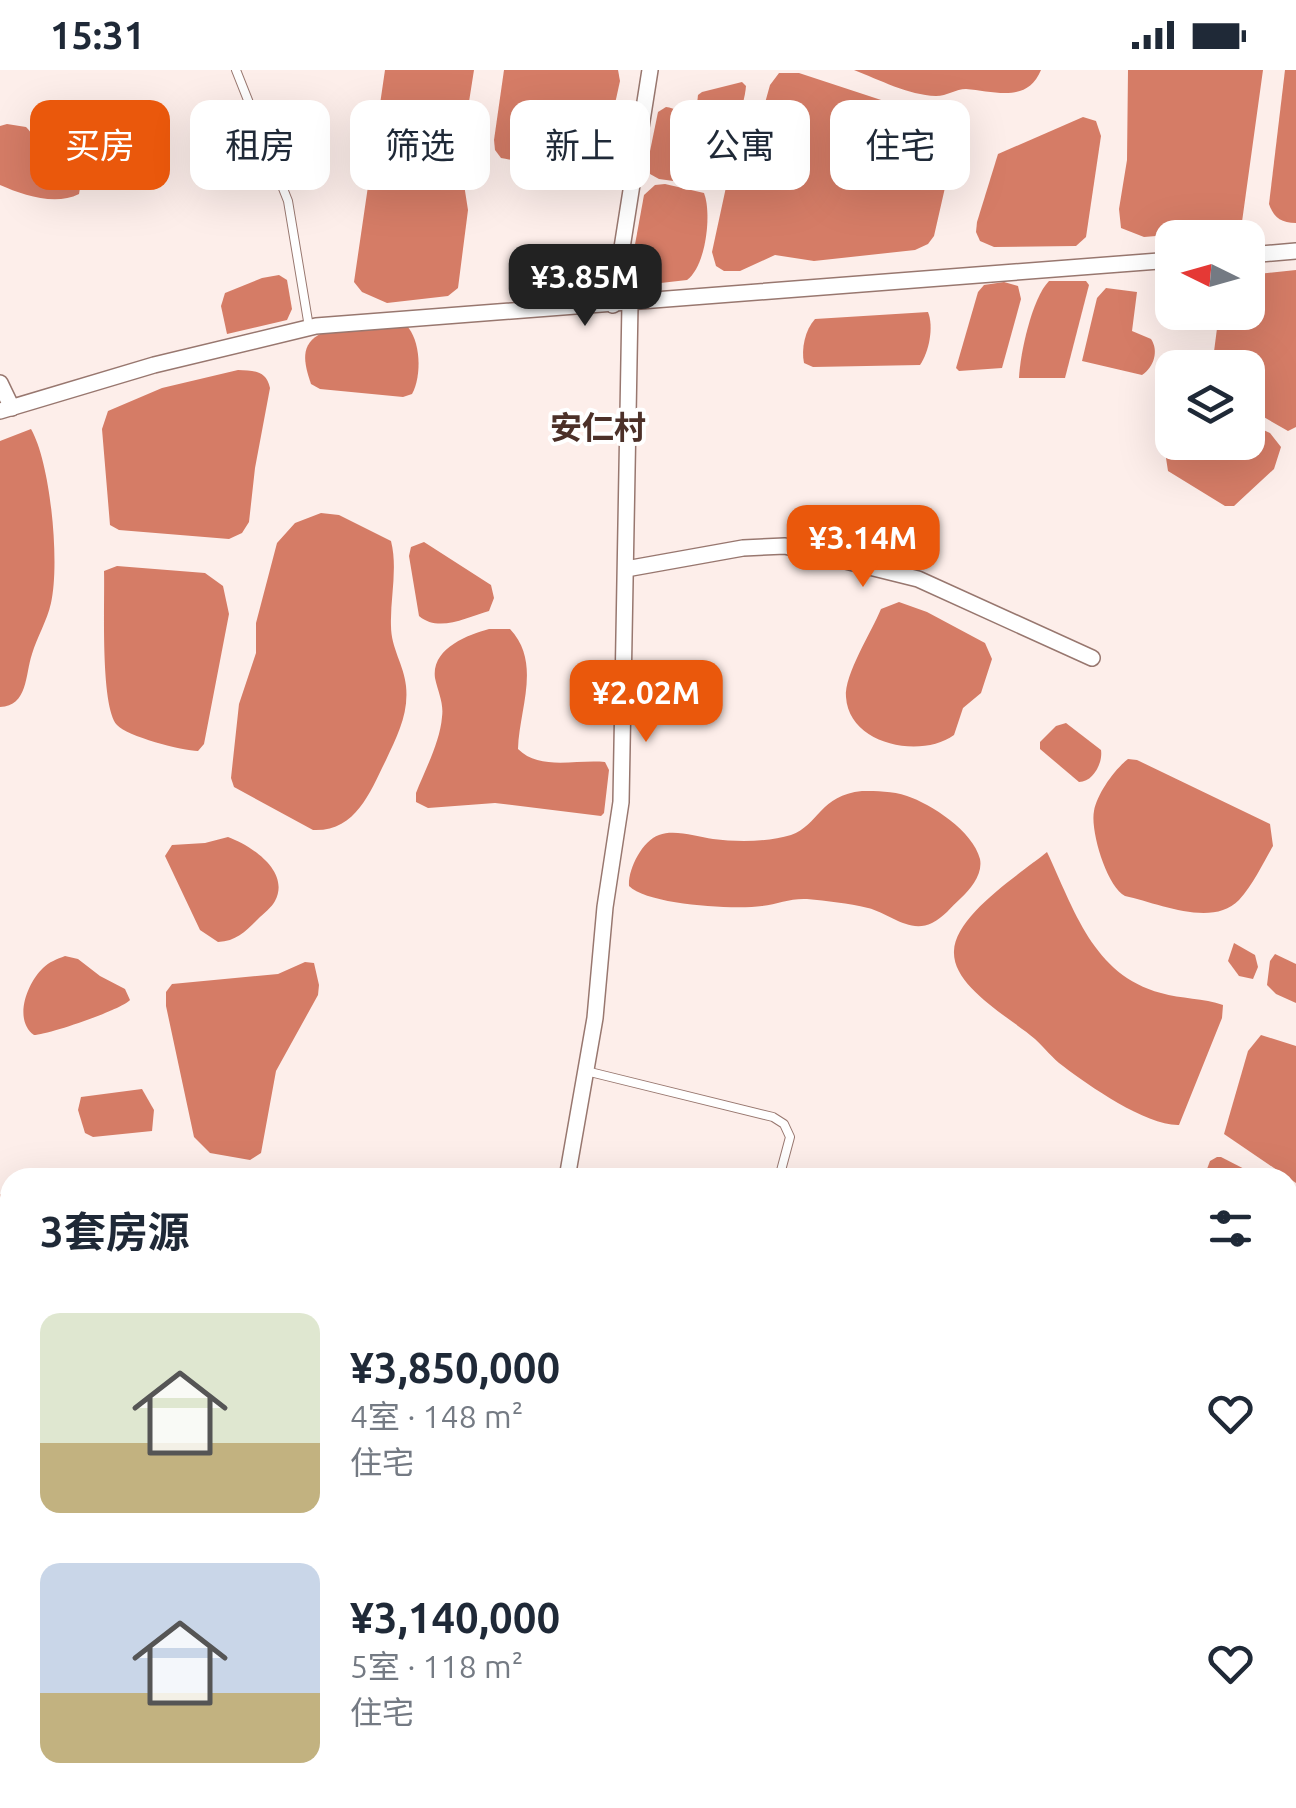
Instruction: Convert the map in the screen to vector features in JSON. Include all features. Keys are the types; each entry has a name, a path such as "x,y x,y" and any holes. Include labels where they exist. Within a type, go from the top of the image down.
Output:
{"street":[{"path":"613,305 650,70"},
{"path":"1265,254 1296,251"},
{"path":"0,382 6,409 154,365 309,328 1155,261"},
{"path":"569,1168 586,1071 621,802 630,304"},
{"path":"626,569 743,548 786,546 918,579 1092,658"}],"lane":[{"path":"236,70 288,202 309,328"},
{"path":"586,1071 774,1117 784,1124 790,1137 782,1168"}],"shaded area":[{"path":"385,70 474,70 469,100 381,100"},
{"path":"504,70 618,70 616,100 510,100 510,159 501,158 494,140"},
{"path":"854,70 1041,70 1035,81 1018,91 966,89 936,96 905,90"},
{"path":"1128,70 1263,70 1242,220 1155,220 1155,236 1144,237 1121,228 1119,209 1127,160"},
{"path":"1285,70 1296,70 1296,223 1279,219 1269,204"},
{"path":"779,73 799,73 881,100 830,100 830,190 944,190 934,236 928,244 915,250 814,261 775,255 740,271 724,271 716,266 712,252 725,190 810,190 810,100 766,100"},
{"path":"742,82 746,86 744,100 697,100 702,92"},
{"path":"670,108 670,181 650,174 658,112"},
{"path":"1083,117 1096,121 1101,136 1086,237 1076,246 994,247 980,241 977,222 998,154"},
{"path":"0,126 26,127 30,131 30,190 79,190 79,194 50,199 0,185"},
{"path":"655,185 704,193 706,239 699,263 687,280 643,285 634,282 630,272 644,195"},
{"path":"367,190 465,190 468,210 458,288 448,296 387,303 362,292 354,282"},
{"path":"1296,270 1296,427 1288,431 1265,418 1265,350 1214,350 1217,330 1265,330 1265,273"},
{"path":"279,275 287,280 292,309 287,320 227,334 221,306 225,293"},
{"path":"1049,281 1086,281 1089,285 1065,378 1019,378 1032,313"},
{"path":"1004,282 1018,286 1021,299 1002,368 959,371 956,368 978,292 984,285"},
{"path":"1106,288 1137,292 1132,331 1151,339 1155,349 1152,363 1142,375 1082,361 1097,298"},
{"path":"928,312 930,339 920,365 813,367 804,363 805,340 815,319"},
{"path":"406,325 415,340 418,358 412,394 403,397 320,389 311,384 305,355 315,337 322,333"},
{"path":"238,370 262,375 270,388 249,522 242,533 229,539 119,530 110,525 102,429 108,411 162,388"},
{"path":"31,429 48,489 54,586 21,695 0,707 0,441"},
{"path":"1265,431 1281,447 1274,469 1234,506 1225,506 1168,471 1166,460 1265,460"},
{"path":"321,513 339,515 391,541 392,634 406,696 398,733 360,808 340,824 313,830 234,787 231,778 239,704 256,653 256,623 277,543 295,523"},
{"path":"424,542 491,585 494,598 489,611 444,623 419,616 409,556 411,547"},
{"path":"117,566 205,573 223,586 229,614 204,744 198,751 131,734 117,725 112,714 106,676 104,571"},
{"path":"899,602 927,612 985,643 992,659 981,693 963,708 954,735 924,746 889,743 873,736 850,713 846,697 854,665 881,609"},
{"path":"489,629 510,629 525,656 526,687 518,749 548,762 605,762 609,770 601,816 495,803 428,808 416,802 441,726 435,668 452,645"},
{"path":"1066,723 1101,750 1096,771 1084,781 1079,782 1040,749 1040,742 1056,726"},
{"path":"1128,759 1270,824 1273,846 1239,900 1228,908 1200,913 1168,908 1118,891 1101,858 1093,820 1107,783"},
{"path":"862,791 896,793 928,805 960,829 976,849 980,870 975,881 936,921 915,926 868,908 807,899 749,907 692,905 654,898 629,886 637,856 659,835 679,833 742,841 782,837 800,830 837,798"},
{"path":"228,837 266,861 278,879 278,890 272,906 245,931 231,940 218,942 200,930 165,856 172,845"},
{"path":"1047,852 1077,917 1102,956 1118,971 1161,993 1223,1005 1222,1018 1179,1125 1151,1119 1103,1094 1055,1060 962,977 954,951 965,923 991,896"},
{"path":"1234,943 1255,955 1258,967 1253,979 1239,976 1228,961"},
{"path":"1275,954 1296,964 1296,1003 1267,985 1270,961"},
{"path":"65,956 78,959 125,989 130,1000 85,1021 34,1035 24,1020 28,992 43,968"},
{"path":"305,962 314,963 318,995 276,1071 261,1153 250,1160 210,1153 194,1137 166,992 172,984 278,974"},
{"path":"1261,1035 1296,1046 1296,1168 1274,1168 1224,1134 1248,1051"},
{"path":"142,1089 154,1110 152,1131 93,1137 85,1133 78,1110 81,1097"},
{"path":"1221,1157 1242,1168 1207,1168 1210,1161"}],"district":[{"name":"安仁村","path":"598,428"}]}
